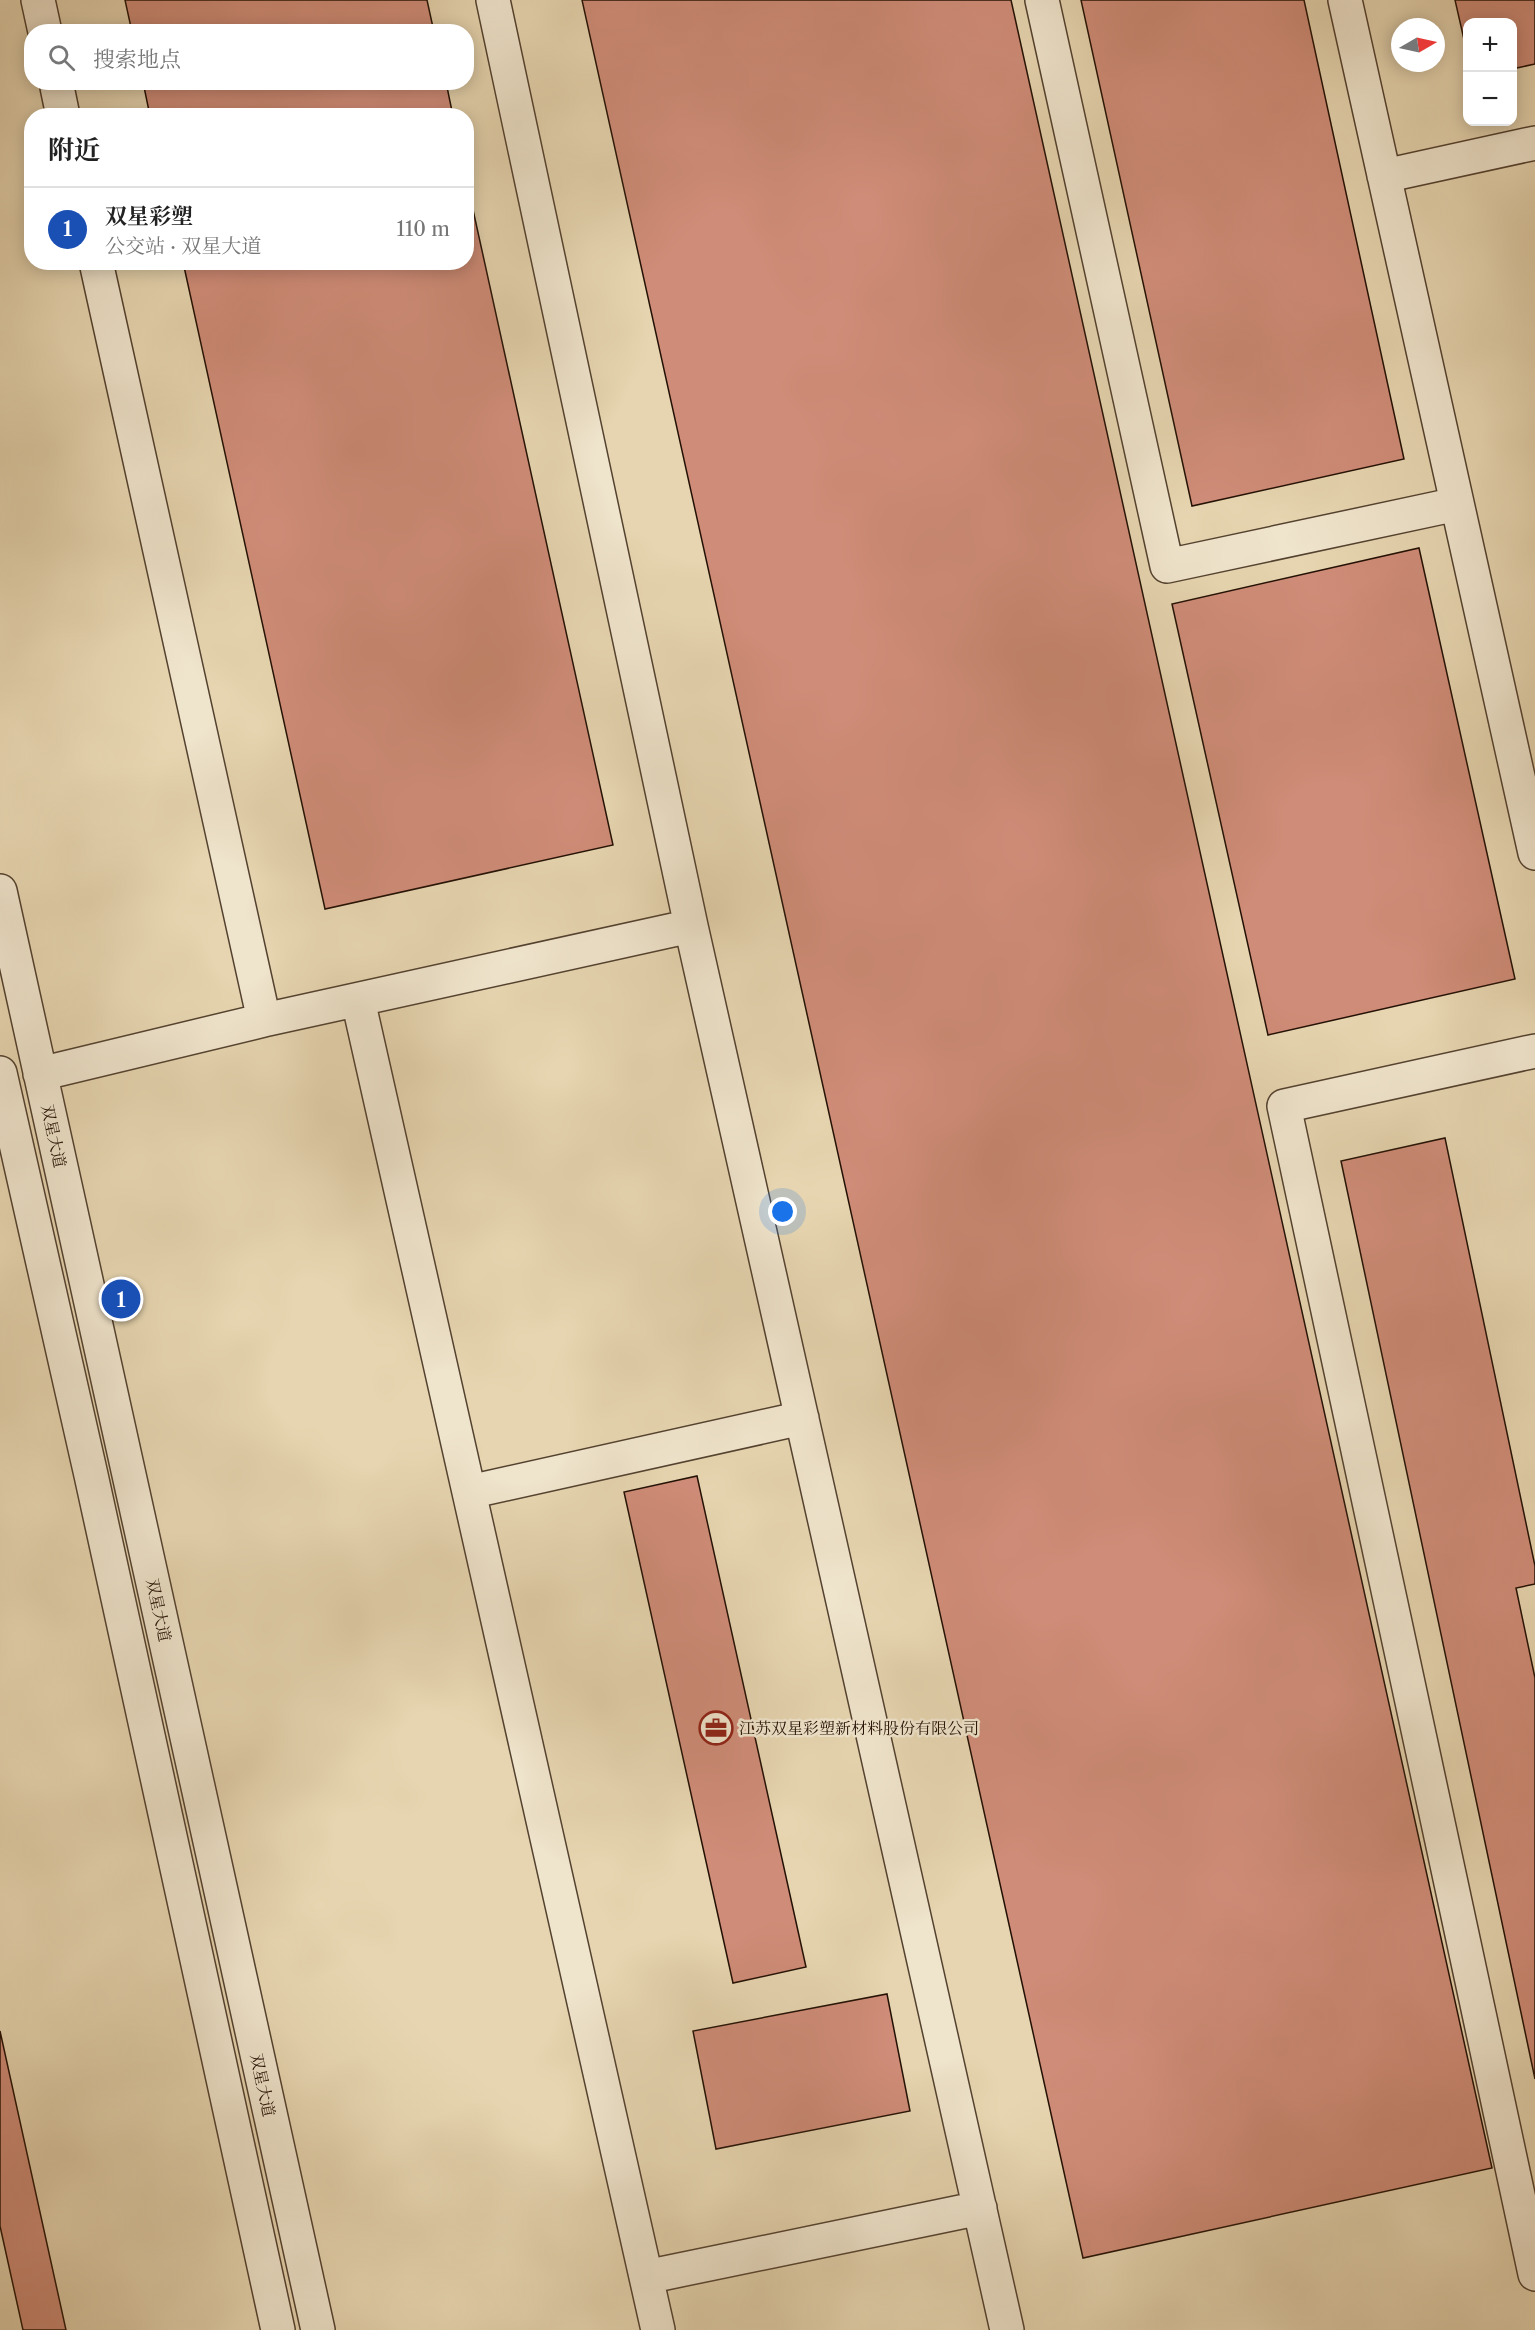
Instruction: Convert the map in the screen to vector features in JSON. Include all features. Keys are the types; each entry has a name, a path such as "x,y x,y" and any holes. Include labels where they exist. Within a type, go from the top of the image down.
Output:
{"street":[{"path":"38,0 43,24"},
{"path":"493,0 691,926 1007,2330"},
{"path":"1042,0 1167,566 1457,504"},
{"path":"1345,0 1457,504 1522,735 1535,853"},
{"path":"58,90 61,108"},
{"path":"1384,176 1535,143"},
{"path":"98,270 264,1020"},
{"name":"双星大道","path":"0,891 318,2330"},
{"path":"279,2330 2,1089 42,1082 264,1020 691,926"},
{"path":"358,1000 658,2330"},
{"path":"1535,1051 1284,1106 1535,2274"},
{"path":"469,1492 802,1418"},
{"path":"646,2277 980,2208"}],"building":[{"path":"125,0 427,0 432,24 130,24"},
{"path":"582,0 1011,0 1492,2168 1083,2258"},
{"path":"1081,0 1304,0 1404,459 1192,506"},
{"path":"1455,0 1535,0 1535,64 1517,68 1517,18 1463,18 1463,35"},
{"path":"145,90 448,90 451,108 148,108"},
{"path":"474,214 613,845 325,909 185,270 474,270"},
{"path":"1419,548 1515,979 1268,1035 1172,604"},
{"path":"1445,1138 1535,1566 1535,1584 1516,1588 1535,1678 1535,2079 1341,1161"},
{"path":"697,1476 806,1967 733,1983 624,1492"},
{"path":"887,1994 910,2111 716,2149 693,2031"},
{"path":"0,2031 66,2330 23,2330 0,2226"}],"place":[{"name":"双星彩塑","path":"121,1299"},
{"name":"江苏双星彩塑新材料股份有限公司","path":"716,1728"}]}
